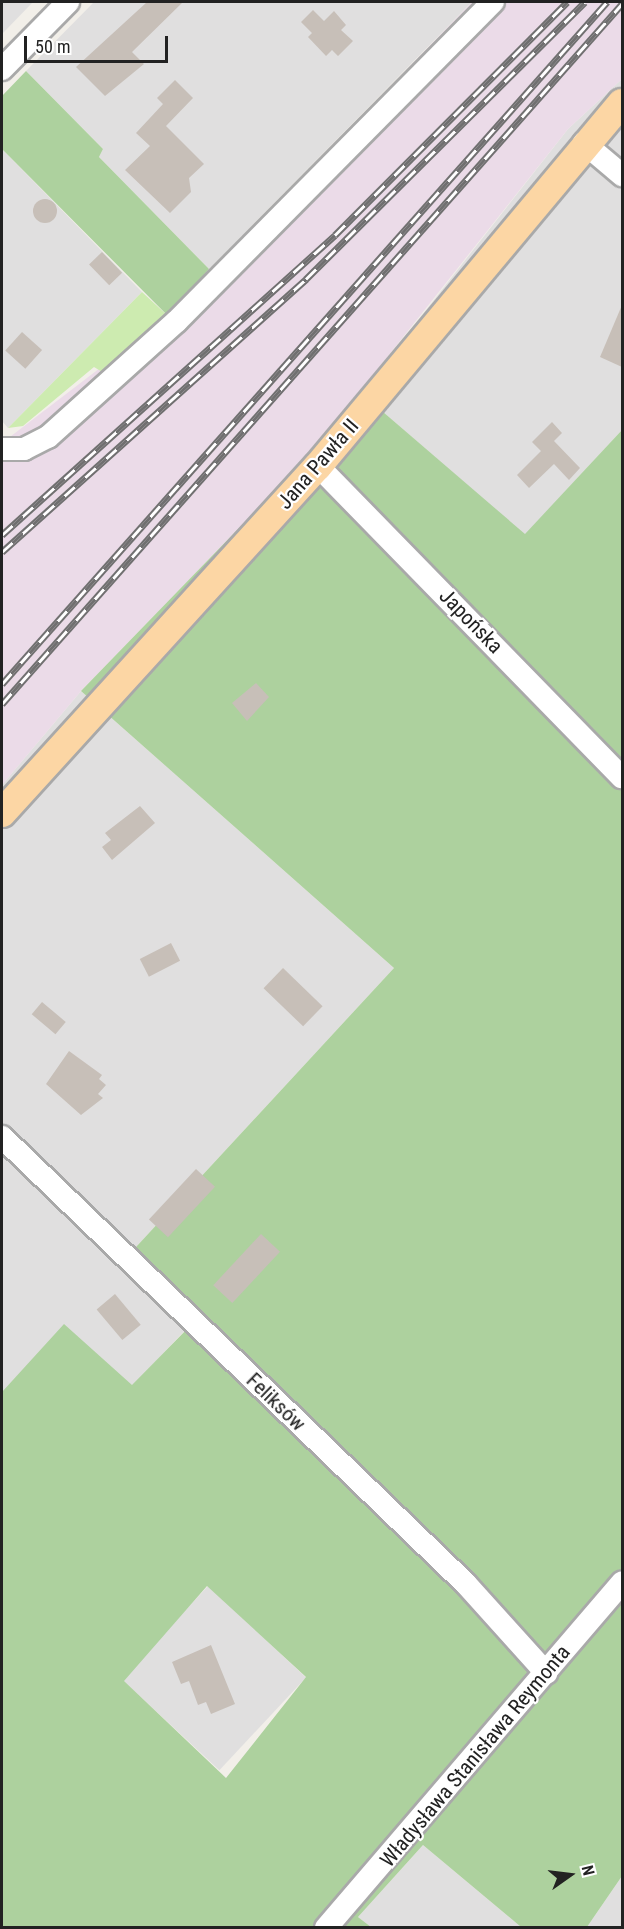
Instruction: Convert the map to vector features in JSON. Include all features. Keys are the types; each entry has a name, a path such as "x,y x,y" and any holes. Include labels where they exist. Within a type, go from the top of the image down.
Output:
{"main road":[{"name":"Jana Pawła II","path":"2,813 318,466 584,143 622,103"}],"street":[{"path":"2,69 68,2"},
{"path":"2,449 24,449 48,437 177,321 493,2"},
{"path":"584,143 622,175"},
{"name":"Japońska","path":"318,466 622,777"},
{"name":"Feliksów","path":"2,1137 465,1584 546,1673"},
{"name":"Władysława Stanisława Reymonta","path":"326,1928 622,1583"}],"shaded area":[{"path":"2,2 33,2 2,34"},
{"path":"94,2 472,2 209,269 99,157 103,149 26,71"},
{"path":"472,2 622,2 622,79 568,129 308,457 81,691 2,785 2,443 168,316"},
{"path":"622,79 622,430 525,535 361,393 568,129"},
{"path":"2,149 142,292 8,428 2,421"},
{"path":"81,691 394,968 124,1260 190,1325 132,1386 2,1392 2,785"},
{"path":"208,1586 306,1677 219,1770 121,1679"},
{"path":"423,1845 521,1927 371,1927 358,1917"},
{"path":"622,1876 622,1927 587,1927"}],"green space":[{"path":"26,71 103,149 99,157 209,269 168,316 2,149 2,96"},
{"path":"142,292 168,316 104,373 94,367 23,426 8,428"},
{"path":"361,393 525,534 622,430 622,1876 587,1927 521,1927 423,1845 358,1917 371,1927 2,1927 2,1392 64,1324 132,1385 190,1326 124,1260 394,968 81,691 308,457","holes":["207,1586 306,1677 226,1778 124,1681"]}],"building":[{"path":"147,2 183,2 132,52 144,64 105,96 76,67"},
{"path":"313,10 324,21 334,11 346,25 341,30 353,41 338,56 332,50 326,56 308,37 312,33 301,22"},
{"path":"175,80 193,98 166,126 204,164 189,178 191,192 170,213 125,170 150,146 136,133 163,104 157,98"},
{"path":"45,199 50,200 56,206 56,216 50,222 45,223 40,222 34,216 33,211 34,206 40,200"},
{"path":"102,252 122,273 109,285 89,265"},
{"path":"622,305 622,367 600,357"},
{"path":"22,332 42,350 25,369 5,351"},
{"path":"552,422 562,433 554,441 580,468 569,480 554,464 529,488 517,475 541,451 532,442"},
{"path":"256,683 269,697 247,721 232,703"},
{"path":"140,806 155,823 112,860 102,847 111,840 105,833"},
{"path":"171,943 180,961 149,977 140,959"},
{"path":"283,968 323,1006 303,1026 264,988"},
{"path":"42,1002 66,1022 55,1034 32,1014"},
{"path":"69,1051 102,1075 99,1079 106,1085 98,1094 103,1098 81,1115 46,1084"},
{"path":"196,1169 215,1187 168,1237 149,1219"},
{"path":"261,1234 280,1252 232,1303 213,1285"},
{"path":"115,1294 141,1325 122,1340 97,1309"},
{"path":"211,1645 235,1704 211,1714 206,1702 198,1705 189,1681 181,1684 172,1662"}],"railway":[{"path":"2,535 335,235 567,2"},
{"path":"2,552 306,279 585,2"},
{"path":"2,684 607,2"},
{"path":"2,704 622,4"}]}
